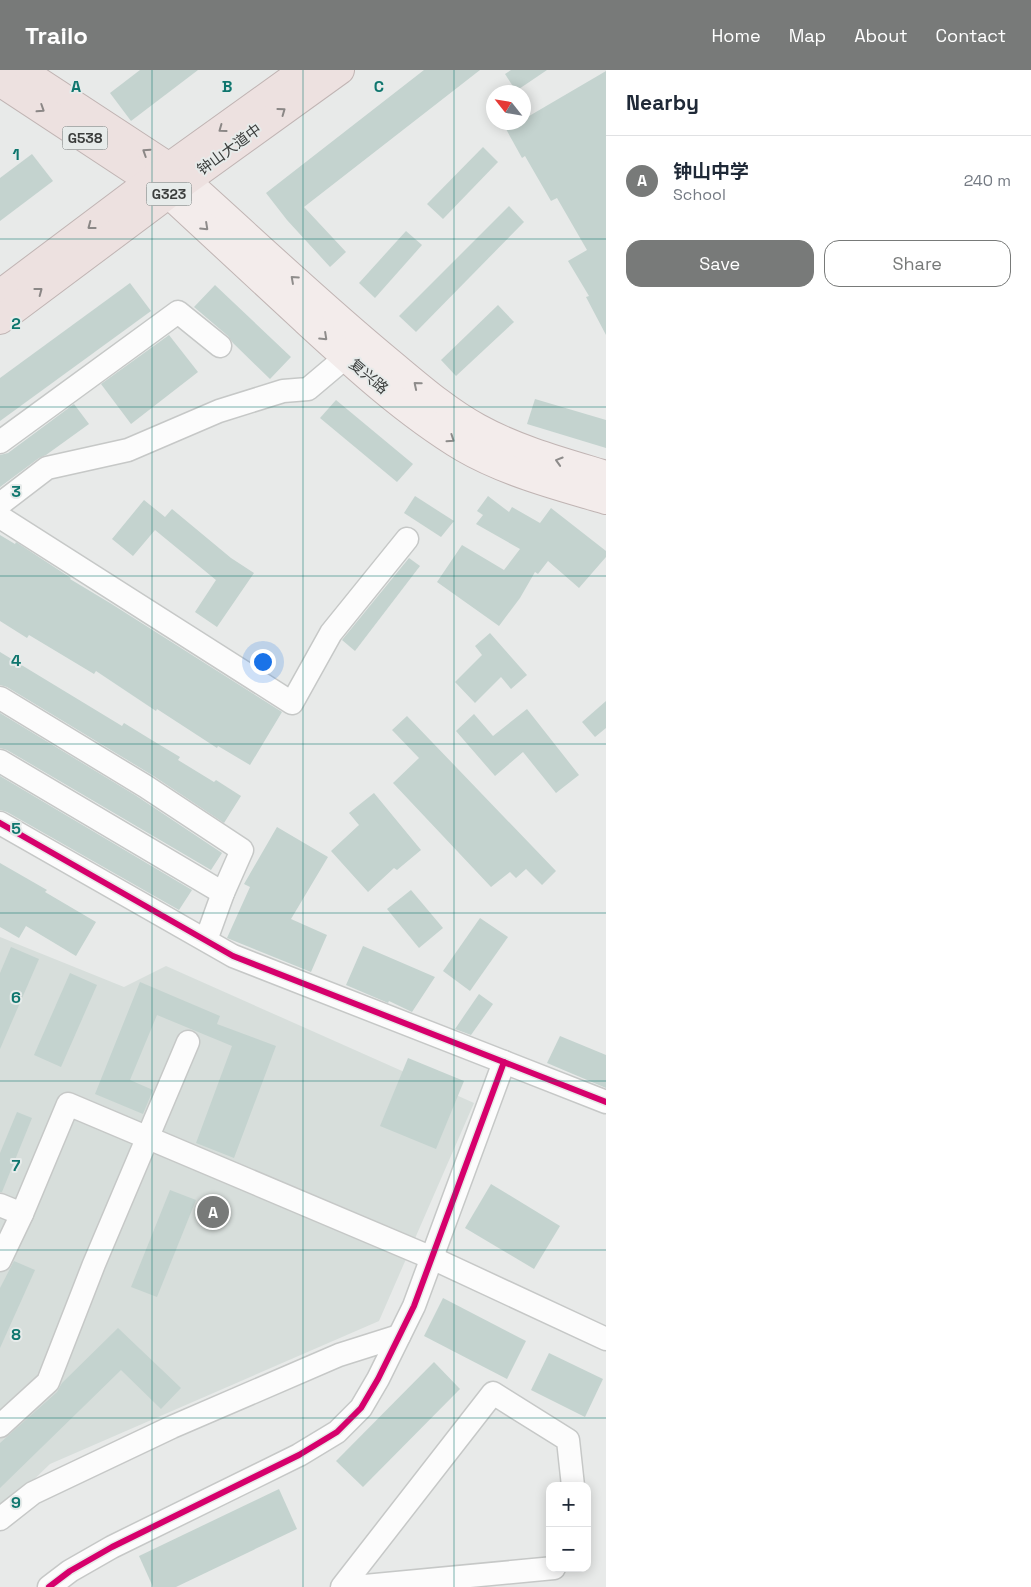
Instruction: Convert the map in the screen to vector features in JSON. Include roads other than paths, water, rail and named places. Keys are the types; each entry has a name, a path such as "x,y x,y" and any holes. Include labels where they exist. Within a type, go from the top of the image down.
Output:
{"highway":[{"name":"G538","path":"21,70 169,181"},
{"name":"钟山大道中","path":"0,320 304,70"},
{"name":"钟山大道中","path":"0,294 340,70"},
{"name":"G538","path":"0,82 169,181"}],"main road":[{"name":"复兴路","path":"169,181 354,349 414,414 465,449 545,482 606,500"},
{"name":"复兴路","path":"354,349 429,395 477,428 553,460 606,475"}],"street":[{"path":"0,442 178,312 220,346"},
{"path":"0,504 47,468 128,450 218,411 283,391 308,389 354,349"},
{"path":"0,517 292,703 331,633 407,539"},
{"path":"0,698 145,786 242,850 223,893 206,940"},
{"path":"0,761 223,893"},
{"path":"0,823 233,956 606,1102"},
{"path":"0,1426 48,1382 94,1264 188,1042"},
{"path":"50,1587 70,1571 112,1547 299,1455 337,1432 361,1408 378,1379 414,1306 504,1062"},
{"path":"0,1260 22,1214 68,1104 432,1258 606,1339"},
{"path":"0,1205 22,1214"},
{"path":"0,1520 33,1493 172,1427 339,1355 399,1336"},
{"path":"342,1587 493,1393 568,1440 573,1482"},
{"path":"354,1587 546,1569"}],"place":[{"name":"钟山中学","path":"213,1212"}]}
